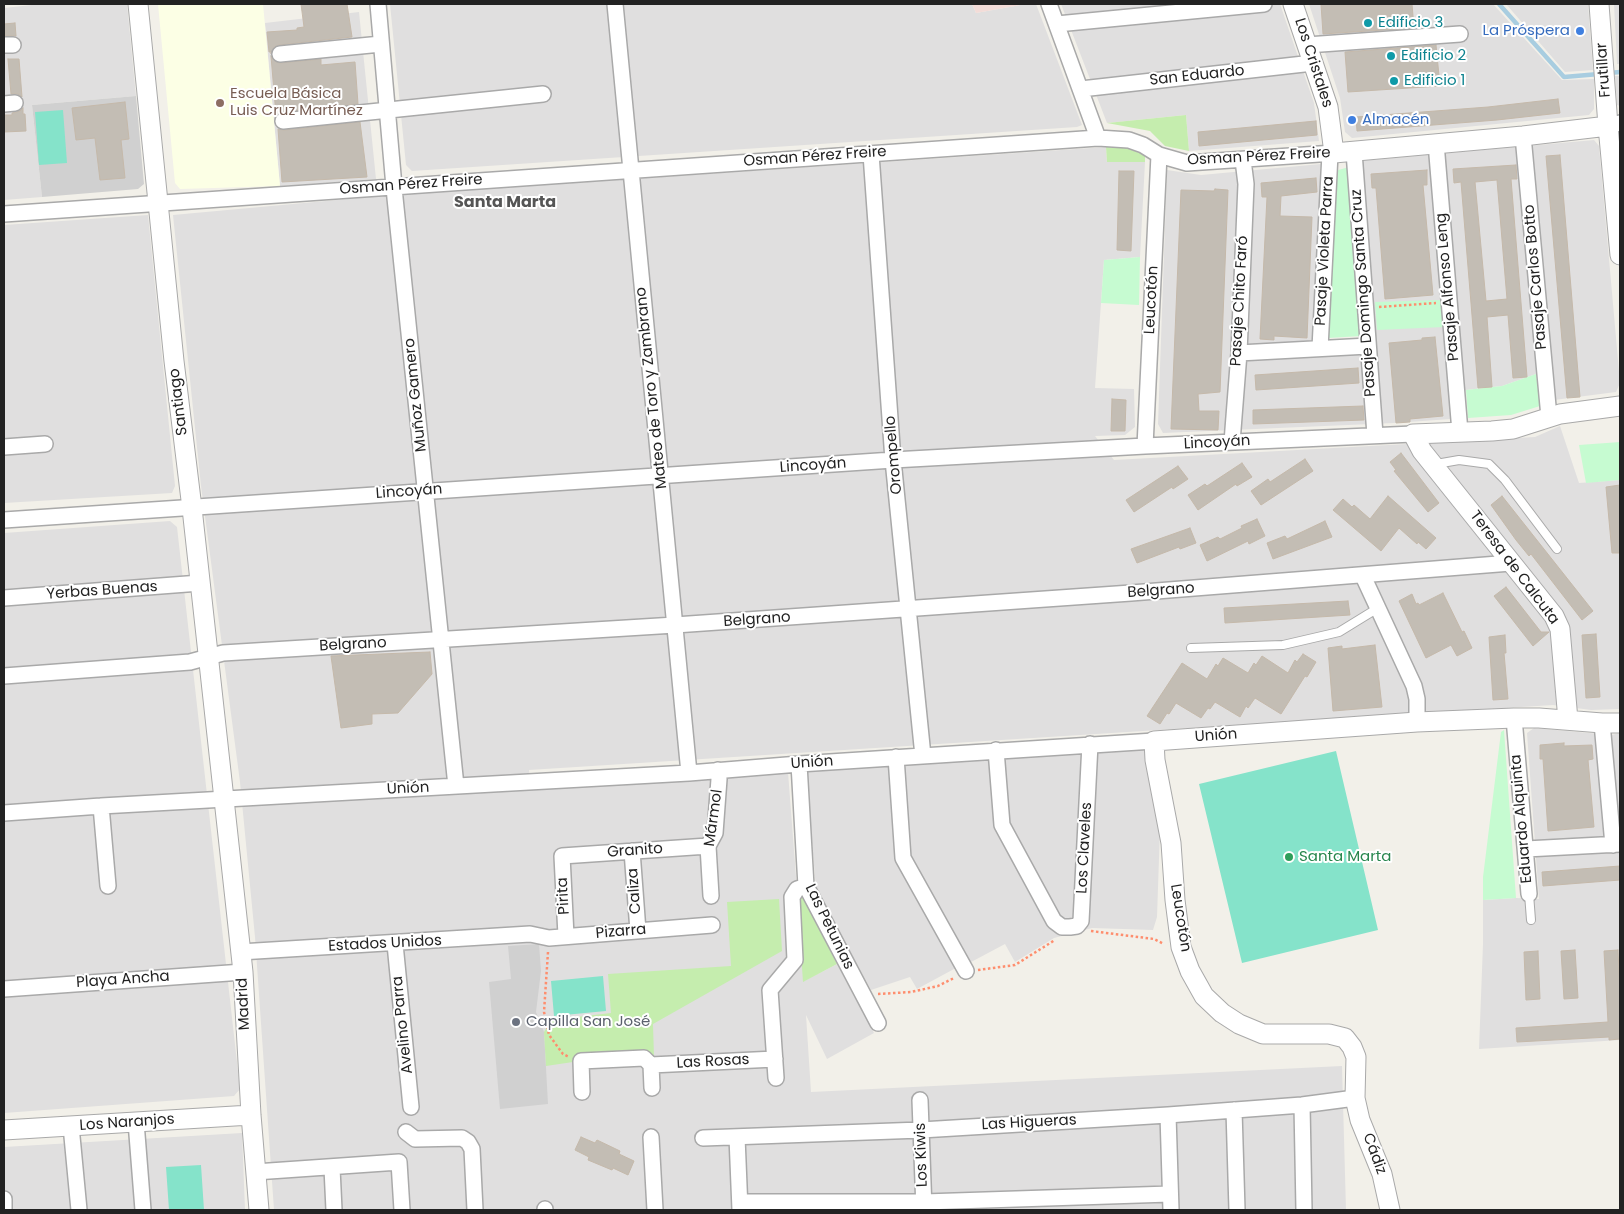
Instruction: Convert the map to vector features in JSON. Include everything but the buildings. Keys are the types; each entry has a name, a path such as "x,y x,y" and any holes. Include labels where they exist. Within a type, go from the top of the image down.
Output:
{"street":[{"name":"Santiago","path":"138,4 174,361 224,799"},
{"name":"Muñoz Gamero","path":"378,4 394,186 456,786"},
{"name":"Mateo de Toro y Zambrano","path":"615,4 689,773"},
{"path":"1050,4 1098,138"},
{"path":"1056,24 1264,4"},
{"name":"Los Cristales","path":"1293,4 1328,107 1332,154"},
{"name":"Frutillar","path":"1599,4 1604,82 1614,124 1620,255"},
{"path":"1307,45 1460,34"},
{"path":"280,54 381,44"},
{"name":"San Eduardo","path":"1081,89 1313,63"},
{"path":"283,121 543,94"},
{"name":"Osman Pérez Freire","path":"4,214 1098,138 1128,140 1143,145 1159,155 1187,163 1243,160 1332,154 1523,136 1614,124"},
{"name":"Pasaje Carlos Botto","path":"1523,136 1549,417"},
{"name":"Pasaje Alfonso Leng","path":"1436,143 1460,432"},
{"name":"Pasaje Domingo Santa Cruz","path":"1354,152 1364,308 1375,435"},
{"name":"Orompello","path":"871,154 893,460 923,756"},
{"name":"Pasaje Violeta Parra","path":"1320,348 1332,154"},
{"name":"Leucotón","path":"1144,446 1159,155"},
{"name":"Pasaje Chito Faró","path":"1232,442 1239,352 1246,184 1243,160"},
{"path":"1239,352 1368,346"},
{"name":"Lincoyán","path":"4,520 893,460 1144,446 1492,431 1513,429 1549,417 1583,410 1620,406"},
{"name":"Teresa de Calcuta","path":"1413,434 1434,465 1554,616 1560,629 1568,720"},
{"path":"4,447 45,444"},
{"name":"Belgrano","path":"4,676 190,662 223,652 675,626 1363,576 1511,563"},
{"path":"1363,576 1414,686 1417,699 1417,722"},
{"name":"Yerbas Buenas","path":"4,598 200,583"},
{"name":"Unión","path":"4,813 689,773 1417,722 1514,718 1611,723"},
{"name":"Eduardo Alquinta","path":"1514,718 1529,894"},
{"path":"1526,849 1617,844 1611,723"},
{"name":"Leucotón","path":"1154,741 1155,760 1171,844 1181,947 1190,971 1204,996 1222,1013 1238,1024 1263,1034 1329,1034 1345,1038 1352,1046 1356,1057 1355,1098"},
{"name":"Los Claveles","path":"1070,927 1077,926 1081,921 1090,744"},
{"path":"996,750 1002,825 1054,921 1062,927 1070,927"},
{"path":"896,757 903,858 966,971"},
{"name":"Las Petunias","path":"799,764 806,886 878,1023"},
{"name":"Mármol","path":"711,896 708,846 715,833 718,770"},
{"name":"Madrid","path":"224,799 243,972 258,1210"},
{"path":"101,806 108,886"},
{"name":"Granito","path":"562,856 708,846"},
{"name":"Caliza","path":"632,851 638,931"},
{"name":"Pirita","path":"562,856 566,936"},
{"path":"776,1078 770,990 795,960 792,897 798,888 806,886"},
{"name":"Pizarra","path":"530,934 548,938 712,924"},
{"name":"Estados Unidos","path":"240,952 395,944 530,934"},
{"name":"Avelino Parra","path":"395,944 411,1107"},
{"name":"Playa Ancha","path":"4,989 243,972"},
{"name":"Las Rosas","path":"582,1092 581,1062 644,1058 651,1065 775,1058"},
{"path":"651,1065 652,1088"},
{"name":"Las Higueras","path":"703,1138 921,1130 1168,1115 1302,1105 1355,1098"},
{"name":"Cádiz","path":"1355,1098 1360,1120 1382,1174 1390,1210"},
{"name":"Los Kiwis","path":"920,1100 924,1206"},
{"path":"1302,1105 1304,1210"},
{"path":"1234,1110 1237,1210"},
{"name":"Los Naranjos","path":"4,1130 251,1115"},
{"path":"1168,1115 1171,1210"},
{"path":"136,1122 143,1210"},
{"path":"71,1126 78,1210"},
{"path":"406,1132 415,1139 462,1138 468,1142 472,1149 475,1210"},
{"path":"737,1136 740,1206 924,1206 1170,1194"},
{"path":"651,1137 655,1210"},
{"path":"256,1172 399,1162 402,1210"},
{"path":"332,1168 334,1210"},
{"path":"4,1199 4,1210"}],"lane":[{"path":"1434,465 1459,460 1489,464 1505,480 1557,549"},
{"path":"1192,648 1283,645 1339,632 1378,608"},
{"name":"Eduardo Alquinta","path":"1529,894 1531,920"}],"path":[{"path":"1364,308 1450,301"},
{"path":"864,998 880,993 911,992 938,986 966,971 1015,965 1057,938 1070,927 1100,933 1154,939 1173,949 1181,947"},
{"path":"548,938 544,1012 549,1036 563,1054"}],"shaded area":[{"path":"41,4 127,4 136,96 32,105 42,197 4,200 4,8"},
{"name":"Escuela Básica Luis Cruz Martínez","path":"158,4 263,4 280,186 180,189 175,183"},
{"path":"390,4 972,4 976,13 1036,4 1082,125 1077,127 412,171 406,165"},
{"path":"972,4 1026,4 976,13"},
{"path":"1061,4 1280,4 1314,103 1319,141 1189,151 1186,115 1107,123"},
{"path":"1309,4 1493,4 1562,80 1594,79 1594,109 1589,115 1352,138 1345,132 1340,98"},
{"path":"1506,4 1588,4 1593,70 1565,72"},
{"path":"1614,4 1620,4 1620,64 1617,64"},
{"path":"359,12 376,179 280,186 265,23"},
{"path":"1615,76 1620,76 1620,106 1617,105"},
{"path":"136,96 144,184 138,189 42,197 32,105"},
{"path":"1594,140 1599,146 1620,383 1616,392 1554,400 1536,374 1502,386 1466,390 1451,419 1163,433 1158,424 1167,170 1201,175 1321,164 1312,353 1371,350 1360,161"},
{"path":"1106,147 1107,162 1145,162 1140,257 1104,260 1095,388 1134,389 1135,427 1125,435 1095,436 1114,460 1535,437 1560,426 1579,483 1620,480 1620,709 1591,710 1553,705 529,770 531,790 788,772 804,981 837,964 874,1033 827,1059 806,1015 811,1092 1342,1066 1346,1210 274,1210 255,937 240,782 201,486 173,215 380,196"},
{"path":"148,215 175,486 172,493 4,503 4,225"},
{"path":"170,521 177,527 240,1089 234,1096 4,1113 4,533"},
{"path":"1534,728 1611,735 1620,733 1620,1040 1479,1049 1483,900 1539,899 1527,733"},
{"path":"1145,748 1160,829 1157,917 1153,930 1092,928 1054,938 1015,962 1005,944 917,989 910,977 871,990 816,889 806,770"},
{"name":"Capilla San José","path":"539,944 541,971 536,1012 544,1032 548,1104 500,1109 489,982 511,979 508,946"},
{"path":"242,1133 245,1210 4,1210 4,1147"}],"green space":[{"path":"63,110 67,163 39,165 35,112"},
{"path":"1186,115 1189,151 1165,146 1150,131 1107,123"},
{"path":"1106,147 1126,148 1145,155 1145,162 1107,162"},
{"path":"1349,167 1361,336 1328,338 1335,171"},
{"path":"1140,257 1139,305 1101,303 1104,260"},
{"path":"1442,300 1444,327 1377,330 1375,302"},
{"path":"1536,374 1540,406 1511,415 1468,418 1466,390 1502,386"},
{"path":"1620,442 1620,480 1586,483 1579,445"},
{"path":"1504,730 1516,898 1483,900 1483,877 1501,732"},
{"name":"Santa Marta","path":"1336,751 1378,930 1242,963 1199,784"},
{"path":"803,894 837,964 803,982 797,895"},
{"path":"779,899 782,951 653,1024 654,1057 581,1056 573,1062 546,1066 544,1032 551,1020 611,1013 608,974 731,966 727,902"},
{"path":"603,976 606,1011 554,1016 551,981"},
{"path":"201,1165 204,1210 169,1210 166,1167"}],"waterway":[{"path":"1499,4 1564,77 1599,74"},
{"path":"1609,73 1620,72"}],"place":[{"name":"Edificio 3","path":"1368,23"},
{"name":"La Próspera","path":"1580,31"},
{"name":"Edificio 2","path":"1391,56"},
{"name":"Edificio 1","path":"1394,81"},
{"name":"Escuela Básica Luis Cruz Martínez","path":"220,103"},
{"name":"Almacén","path":"1352,120"},
{"name":"Santa Marta","path":"1289,857"},
{"name":"Capilla San José","path":"516,1022"}],"district":[{"name":"Santa Marta","path":"505,203"}]}
